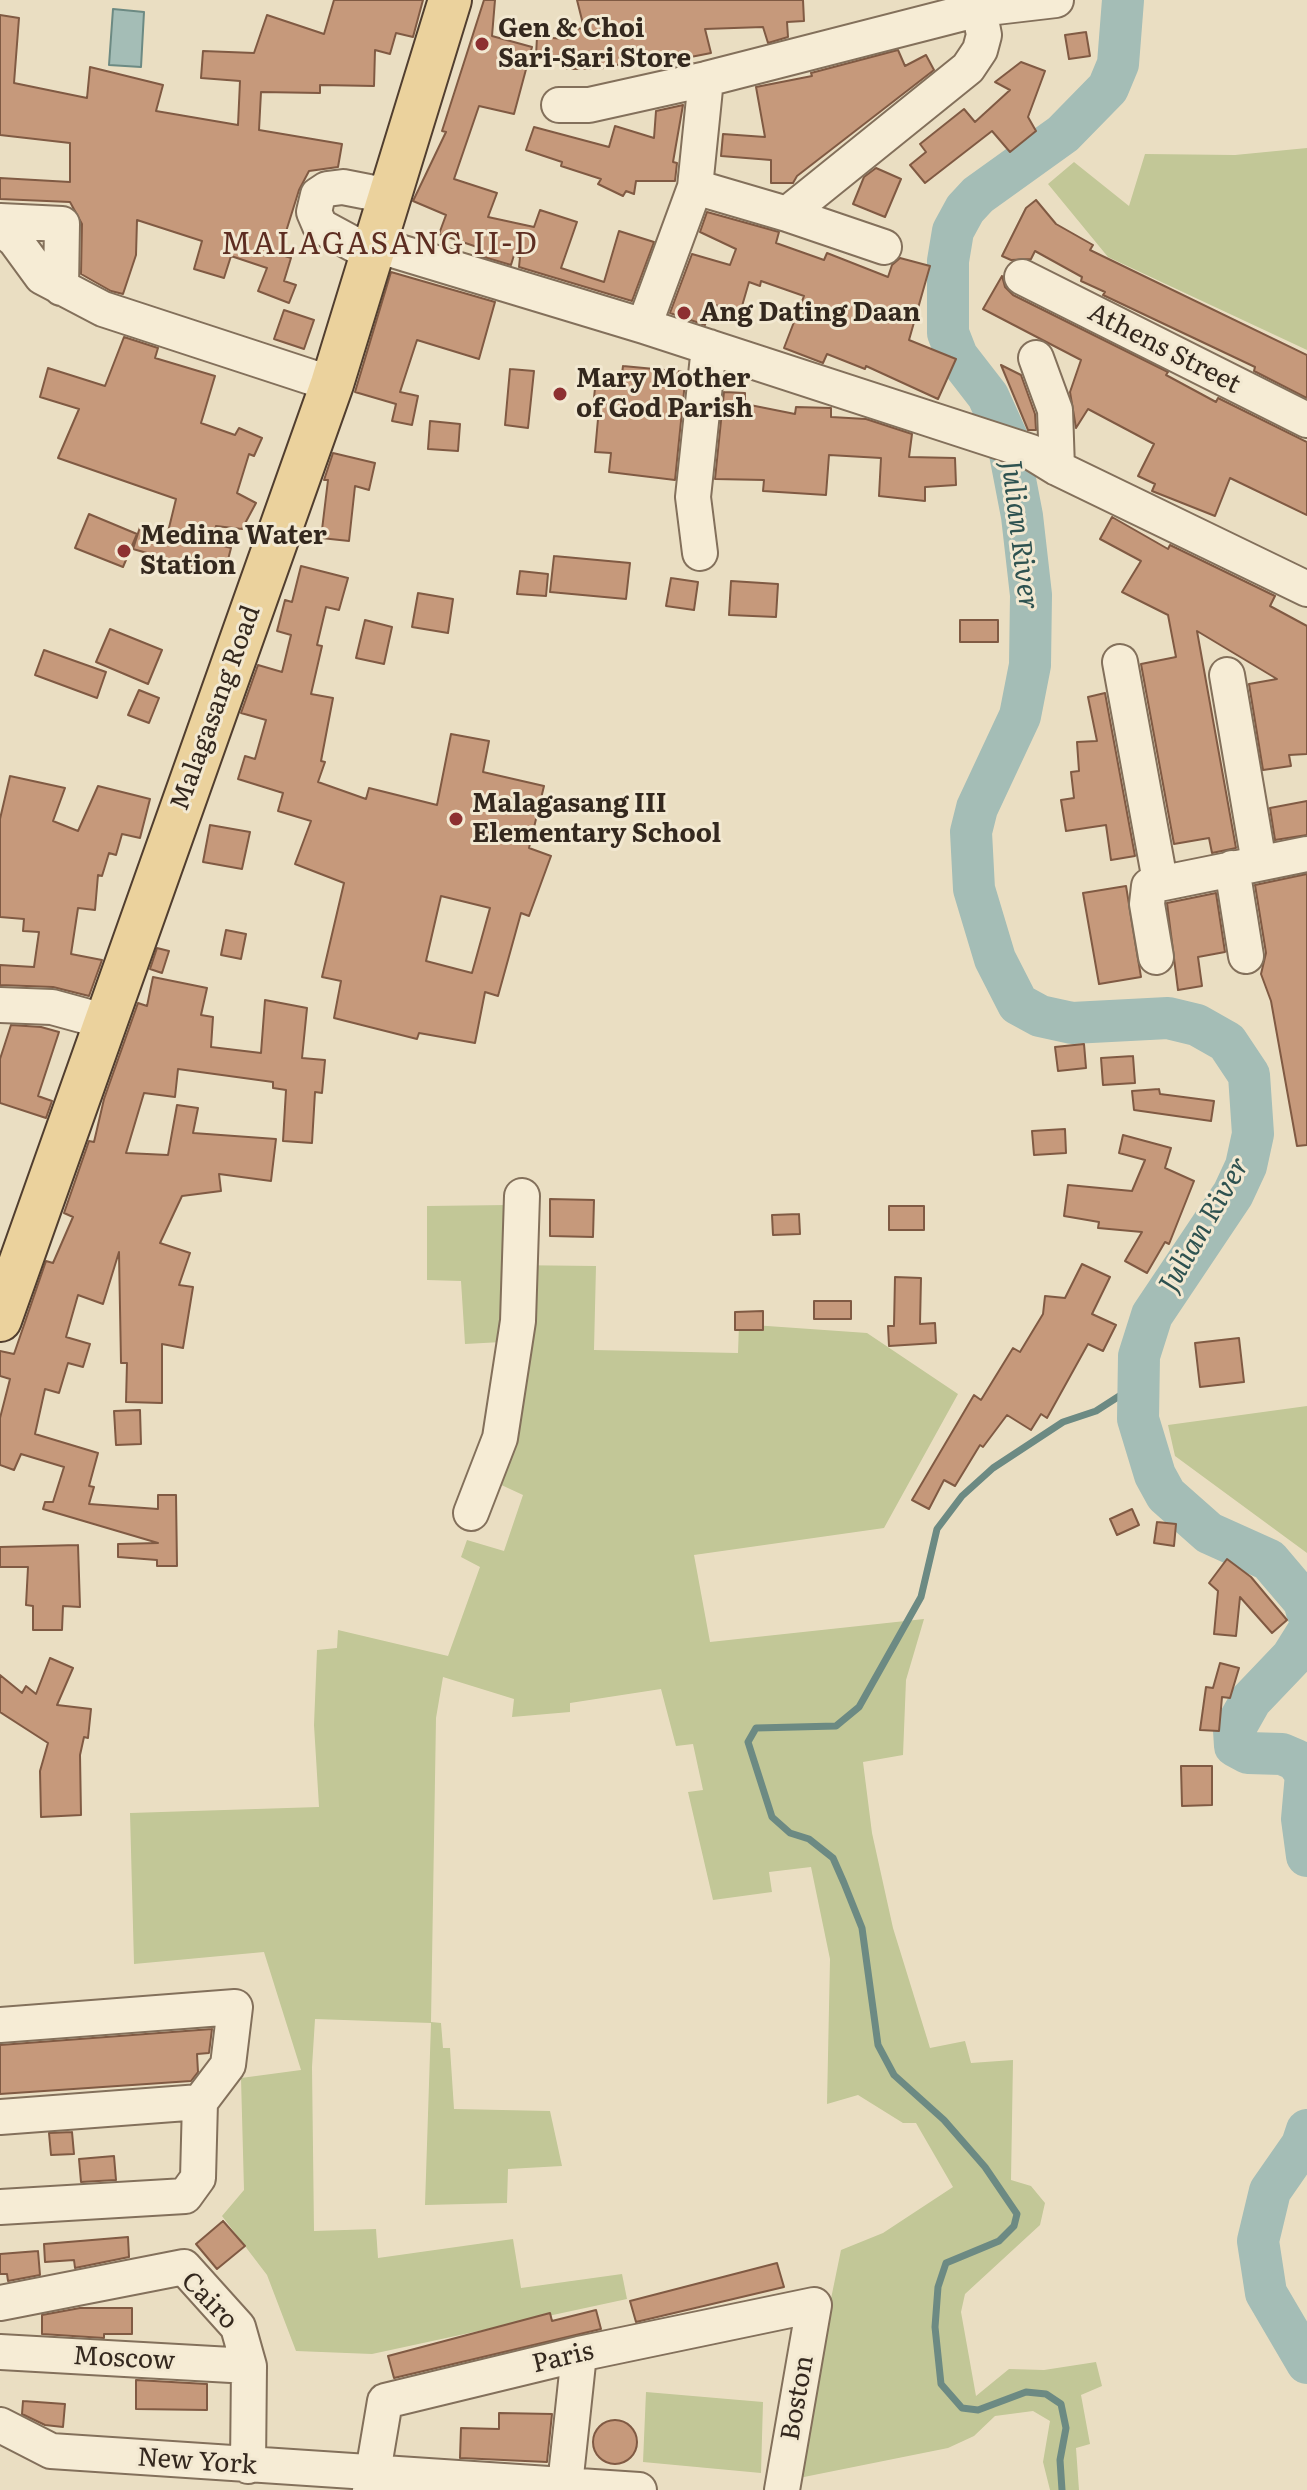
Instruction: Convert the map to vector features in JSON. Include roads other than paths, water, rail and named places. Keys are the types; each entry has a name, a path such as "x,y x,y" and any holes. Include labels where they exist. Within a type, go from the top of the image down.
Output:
{"main road":[{"name":"Malagasang Road","path":"0,1320 332,384 371,248 450,0"}],"street":[{"path":"559,105 589,105 706,79 979,9 1056,0"},
{"path":"787,214 968,68 980,50 984,35 979,9"},
{"path":"644,326 695,187 706,79"},
{"path":"389,196 343,187 327,189 318,195 314,212 320,226 371,248 644,326 967,429 1044,460 1307,589"},
{"path":"695,187 884,247"},
{"path":"0,221 62,224 61,288"},
{"path":"0,228 15,240 42,277 103,309 332,384"},
{"name":"Athens Street","path":"1022,277 1307,420"},
{"path":"700,553 693,497 709,347"},
{"path":"1036,358 1055,410 1044,460"},
{"path":"1120,662 1160,881"},
{"path":"1227,675 1245,866 1246,956"},
{"path":"1156,957 1147,904 1149,886 1160,881 1307,854"},
{"path":"0,1005 52,1007 107,1022"},
{"path":"471,1513 500,1438 518,1321 522,1196"},
{"path":"0,2025 235,2007 228,2065 200,2102 198,2178 185,2196 0,2207"},
{"path":"0,2117 200,2102"},
{"name":"Cairo","path":"0,2303 184,2267 238,2327 249,2366 248,2466"},
{"name":"Paris","path":"370,2482 385,2401 579,2354 814,2305"},
{"name":"Boston","path":"782,2490 814,2305"},
{"name":"Moscow","path":"0,2352 249,2366"},
{"path":"565,2485 579,2354"},
{"name":"New York","path":"0,2425 51,2451 248,2466 370,2482 565,2485 639,2490"}],"water":[{"path":"113,9 144,12 141,67 109,65"}],"waterway":[{"name":"Julian River","path":"1123,0 1118,64 1108,88 1063,134 978,195 965,209 953,231 948,261 948,333 957,356 988,396 1007,438 1022,516 1031,595 1030,665 1020,716 977,808 971,832 974,889 995,959 1018,1004 1040,1016 1072,1023 1168,1018 1197,1025 1227,1042 1249,1075 1253,1134 1246,1166 1233,1194 1152,1315 1139,1356 1138,1419 1155,1475 1166,1495 1209,1533 1269,1560 1304,1601 1307,1612"},
{"path":"1062,2490 1060,2460 1066,2428 1061,2404 1046,2394 1026,2392 978,2410 962,2408 941,2384 935,2327 938,2287 946,2263 999,2241 1014,2226 1017,2214 985,2167 944,2120 894,2075 878,2045 862,1928 844,1883 833,1858 809,1839 790,1833 772,1817 748,1742 756,1728 836,1726 859,1707 921,1597 937,1529 962,1496 993,1468 1063,1422 1096,1411 1138,1384"},
{"path":"1307,1633 1292,1657 1251,1700 1234,1730 1235,1746 1248,1753 1282,1754 1296,1760 1306,1774 1302,1819 1307,1856"},
{"path":"1307,2130 1302,2145 1270,2191 1258,2241 1266,2293 1307,2363"}],"place":[{"name":"Gen & Choi Sari-Sari Store","path":"482,44"},
{"name":"Ang Dating Daan","path":"684,313"},
{"name":"Mary Mother of God Parish","path":"560,394"},
{"name":"Medina Water Station","path":"124,551"},
{"name":"Malagasang III Elementary School","path":"456,819"}],"district":[{"name":"MALAGASANG II-D","path":"380,245"}]}
